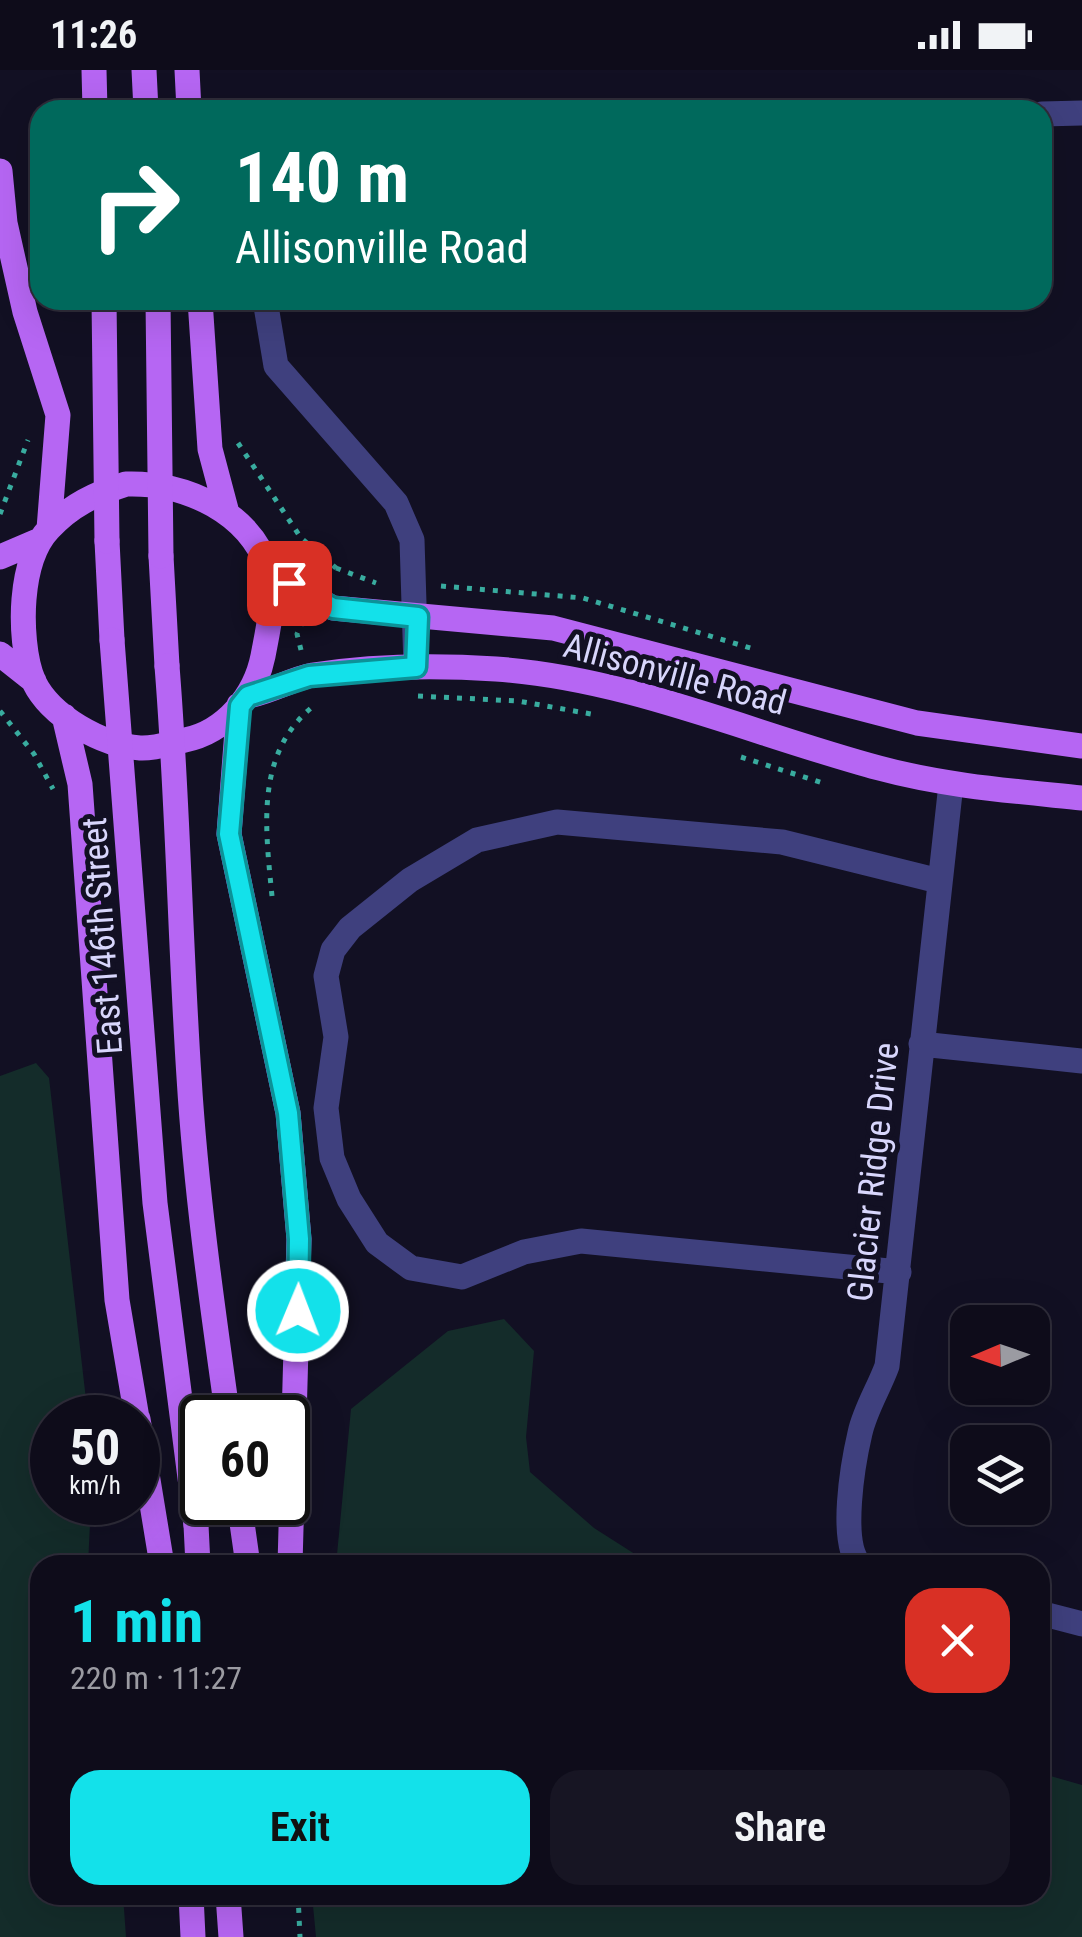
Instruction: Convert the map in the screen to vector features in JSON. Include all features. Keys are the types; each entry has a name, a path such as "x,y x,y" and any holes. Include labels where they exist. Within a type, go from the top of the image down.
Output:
{"main road":[{"path":"94,70 95,100"},
{"path":"144,70 146,100"},
{"path":"187,70 188,100"},
{"path":"0,170 5,223 24,312 58,414 44,534 26,578 22,620 34,682"},
{"name":"East 146th Street","path":"104,310 109,604 155,1203 197,1555"},
{"path":"158,310 159,526 177,790 189,1076 204,1258 225,1395"},
{"path":"201,310 210,449 227,513"},
{"path":"0,557 44,534 87,497 126,484 179,488 227,513 249,537 270,575 262,662 244,701 229,834 288,1113 299,1239 290,1555"},
{"name":"Allisonville Road","path":"270,575 333,608 553,628 917,723 1082,746"},
{"path":"0,654 34,682 64,716 98,737 142,748 197,738 222,723 244,701"},
{"name":"Allisonville Road","path":"244,701 309,676 416,667 498,669 582,681 880,768 950,784 1082,798"},
{"path":"64,716 80,784 117,1300 133,1395"},
{"path":"155,1525 160,1555"},
{"path":"243,1525 247,1555"},
{"path":"191,1905 193,1937"},
{"path":"229,1905 231,1937"}],"street":[{"path":"1052,114 1082,113"},
{"path":"267,310 276,366 396,503 412,540 418,617 416,667"},
{"name":"Glacier Ridge Drive","path":"853,1555 850,1550 853,1476 860,1428 887,1366 899,1272 950,784"},
{"path":"899,1272 581,1241 524,1252 462,1277 411,1268 376,1243 348,1199 332,1158 326,1108 336,1037 326,976 332,950 350,928 410,880 478,840 557,822 782,842 939,881"},
{"path":"921,1044 1082,1062"},
{"path":"1050,1616 1082,1624"}],"path":[{"path":"235,432 301,538 336,568 296,634 316,705"},
{"path":"0,514 24,440"},
{"path":"413,696 518,701 598,715"},
{"path":"268,785 294,719 316,705 330,703"},
{"path":"0,711 34,754 50,790"},
{"path":"726,752 843,788"},
{"path":"298,1905 300,1937"}],"green space":[{"path":"36,1063 49,1078 85,1395 30,1395 30,1525 90,1525 88,1555 30,1555 30,1905 124,1905 126,1937 0,1937 0,1076"},
{"path":"504,1319 534,1351 526,1437 530,1472 594,1528 636,1555 337,1555 351,1409 448,1331"},
{"path":"1050,1776 1082,1785 1082,1937 316,1937 313,1905 1050,1905"}],"route":[{"path":"289,583 333,608 418,617 416,667 309,676 273,692 248,696 240,706 229,834 243,915 288,1113 299,1239 298,1311"}]}
